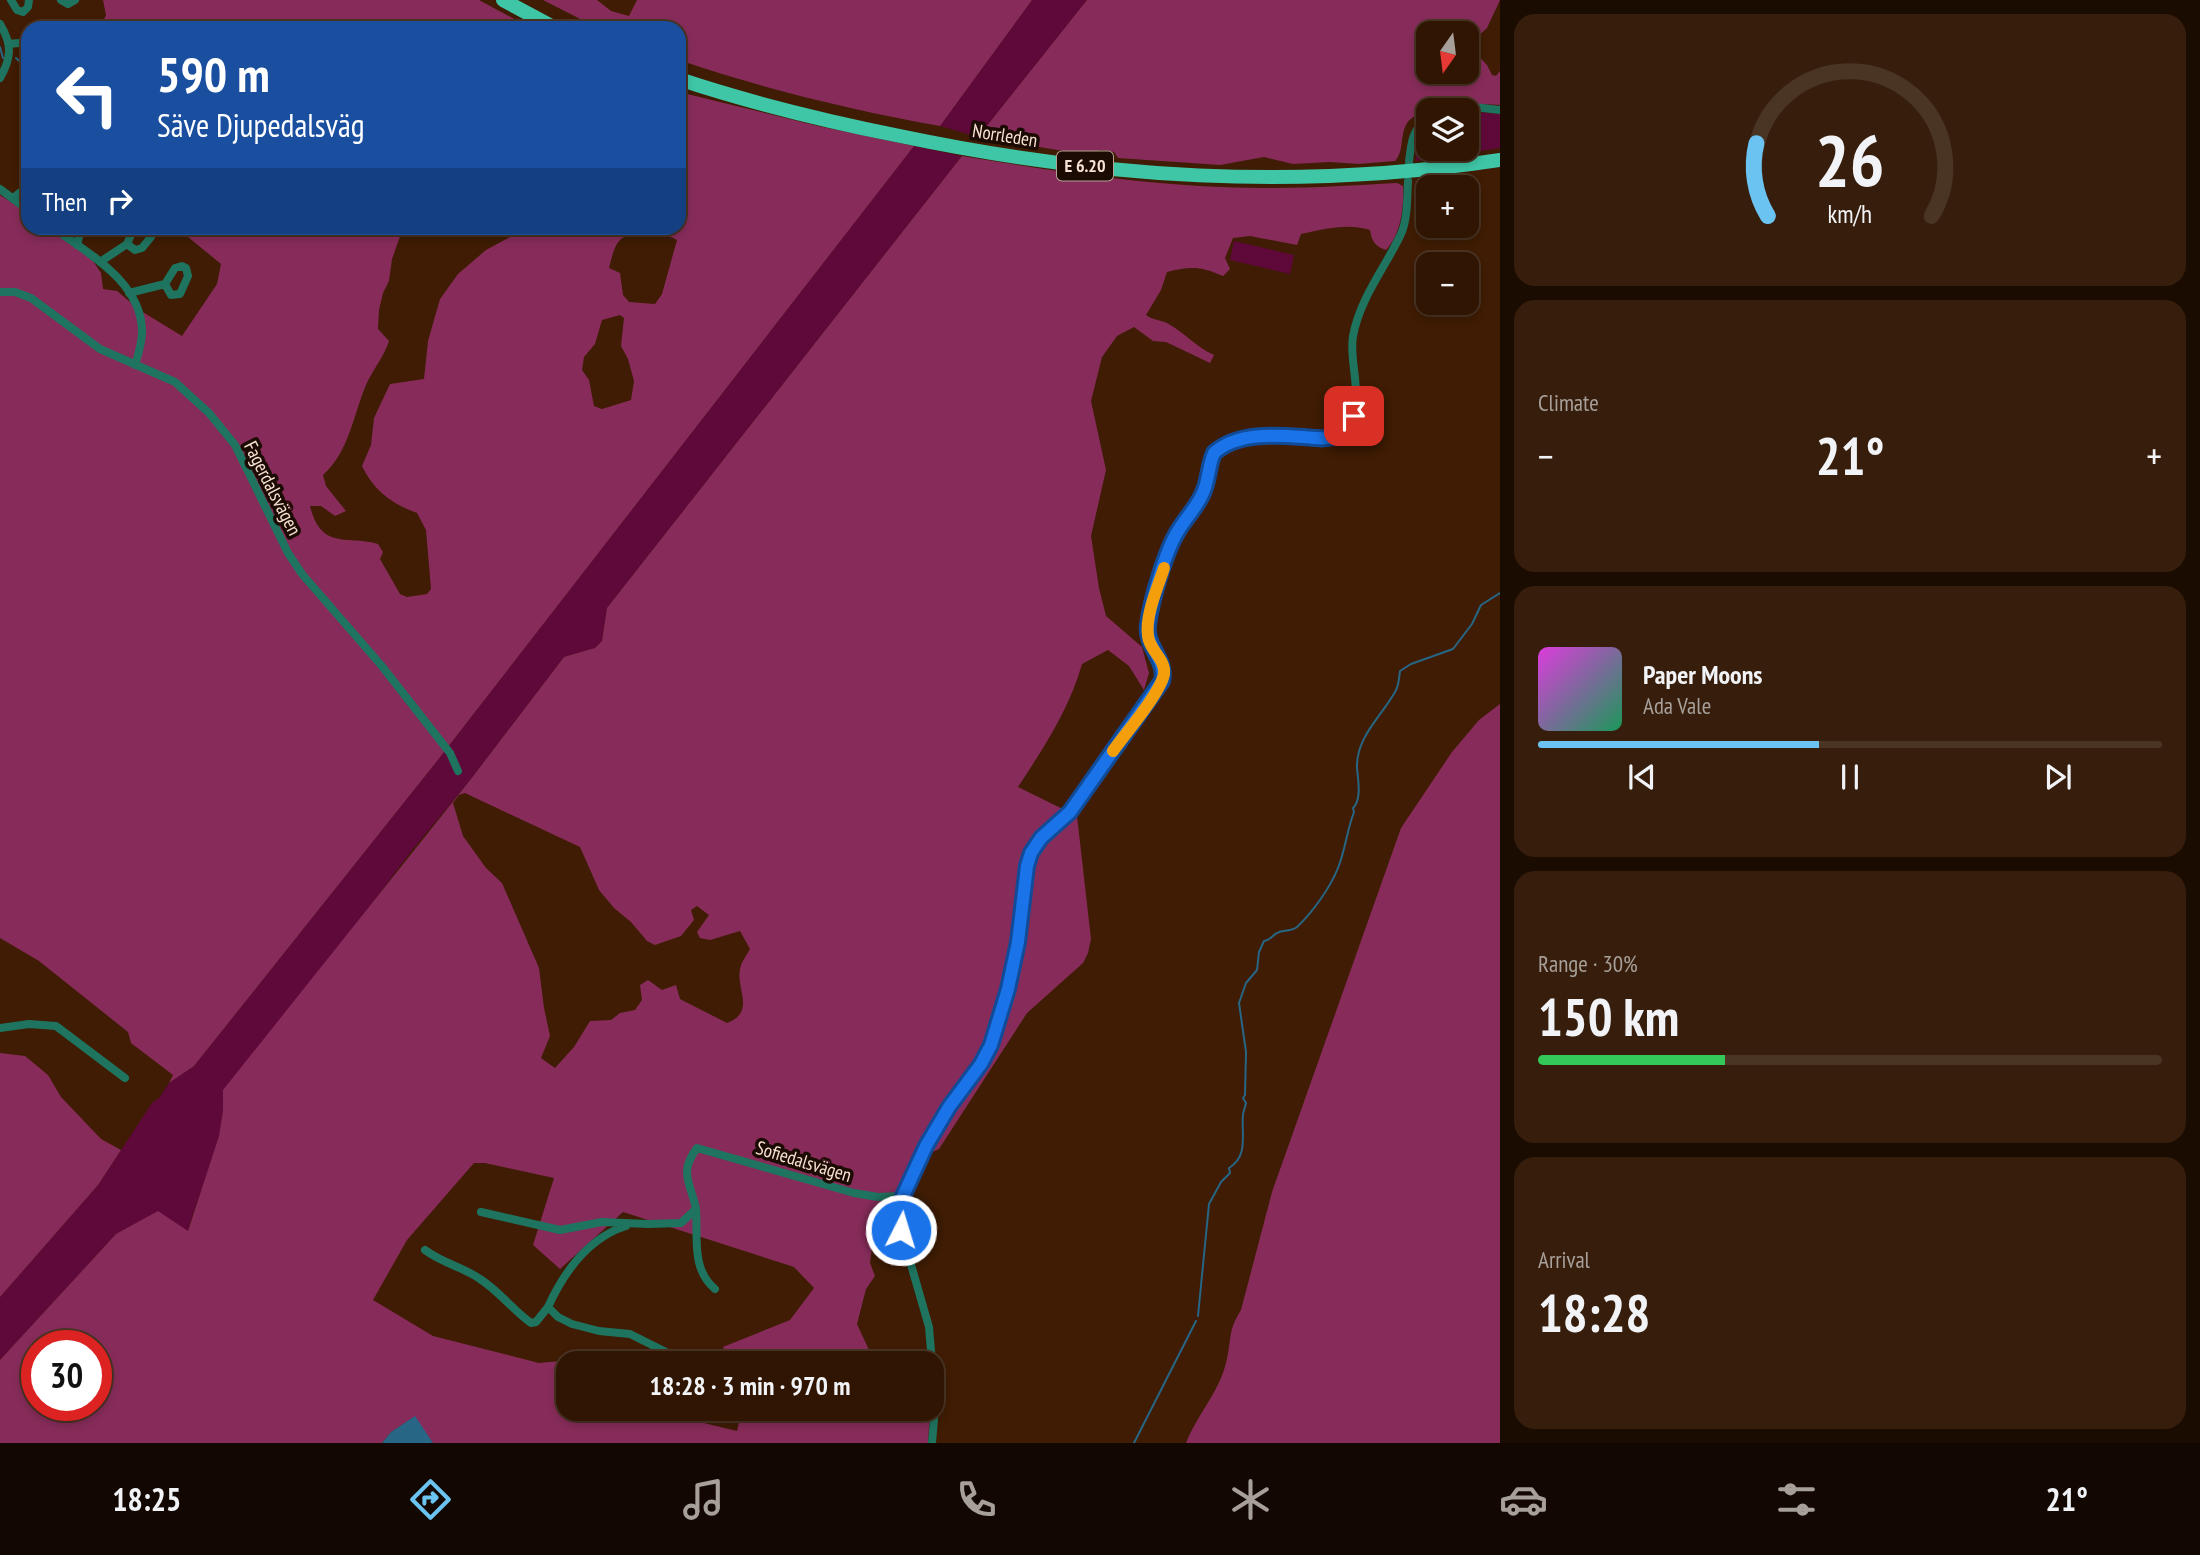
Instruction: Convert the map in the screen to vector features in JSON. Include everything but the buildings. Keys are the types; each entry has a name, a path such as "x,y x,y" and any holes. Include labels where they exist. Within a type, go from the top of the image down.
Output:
{"highway":[{"path":"503,0 542,21"},
{"name":"Norrleden","path":"686,81 797,113 925,141 1050,162 1122,170 1236,178 1299,178 1397,173 1500,160"}],"street":[{"path":"10,0 17,10 23,12 28,7 29,0"},
{"path":"61,0 68,4 75,0"},
{"path":"0,24 9,44 9,60 0,78"},
{"path":"9,44 21,43"},
{"path":"1479,108 1500,110"},
{"path":"1409,162 1416,129"},
{"path":"931,1351 929,1327 901,1230 900,1209 903,1196 937,1126 981,1064 991,1045 1008,989 1018,942 1027,866 1032,850 1041,838 1070,812 1162,681 1163,666 1147,635 1149,618 1169,551 1179,529 1204,492 1214,453 1227,444 1252,437 1331,437 1342,432 1351,423 1356,398 1352,357 1354,333 1369,291 1401,234 1408,181"},
{"path":"0,189 21,204"},
{"path":"13,198 21,192"},
{"path":"63,235 100,262 118,278 129,293 140,317 142,331 135,365"},
{"path":"77,245 79,235"},
{"path":"100,262 127,244 131,235"},
{"path":"127,244 135,250 142,248 150,235"},
{"path":"129,293 165,284"},
{"name":"Fagerdalsvägen","path":"0,292 15,292 31,298 100,349 174,382 189,393 235,445 288,553 302,574 377,660 450,753 458,771"},
{"path":"0,1028 29,1024 56,1026 124,1078"},
{"name":"Sofiedalsvägen","path":"696,1209 686,1170 689,1159 697,1148 854,1193 878,1197 903,1196"},
{"path":"481,1212 554,1229 573,1229 602,1222 678,1224 684,1222 696,1209"},
{"path":"696,1209 697,1258 708,1282 715,1289"},
{"path":"425,1250 437,1259 483,1281 531,1323 536,1322 548,1307 564,1277 584,1251 604,1236 632,1224"},
{"path":"548,1307 558,1317 572,1324 599,1331 630,1334 664,1351"},
{"path":"932,1443 934,1421"}],"shaded area":[{"path":"103,0 479,0 518,21 103,21 106,15"},
{"path":"543,0 597,0 611,11 629,16 637,0 1032,0 940,126 808,98 686,62 686,21 584,21"},
{"path":"1032,0 1087,0 978,137 940,126"},
{"path":"1087,0 1500,0 1487,28 1479,35 1479,21 1416,21 1416,84 1479,84 1479,56 1492,75 1496,76 1500,71 1500,105 1479,104 1479,98 1416,98 1416,116 1406,125 1400,153 1395,161 1293,164 1264,157 1220,165 1118,158 1114,152 1104,150 1089,155 978,137"},
{"path":"686,94 914,146 437,761 194,1066 169,1083 173,1075 131,1043 128,1032 39,961 0,938 0,195 21,208 21,235 59,235 89,255 101,273 103,289 117,291 141,311 182,336 217,284 221,264 186,235 401,235 379,310 378,329 389,341 366,385 345,445 323,475 326,486 346,511 335,516 321,506 310,506 321,530 328,535 378,544 383,552 380,559 400,594 407,597 427,594 431,589 426,530 417,513 385,495 372,483 362,466 371,445 374,418 390,384 424,379 428,341 440,299 458,274 486,250 510,237 630,235 618,242 609,268 620,273 623,295 629,302 655,304 662,294 677,240 667,235 686,235","holes":["620,315 624,318 621,346 634,381 631,400 602,409 594,406 589,380 582,370 584,357 595,344 602,320"]},
{"path":"1479,112 1500,114 1500,148 1479,151"},
{"path":"914,146 962,156 607,608 602,641 595,648 564,657 471,779 413,849 223,1101 223,1116 216,1149 188,1231 116,1234 28,1330 21,1330 21,1337 0,1360 0,1297 98,1185 152,1103 169,1083 194,1066 437,761"},
{"path":"962,156 1079,174 1196,186 1290,188 1397,183 1403,186 1400,220 1395,236 1386,250 1375,243 1370,230 1353,227 1301,234 1297,245 1250,236 1233,238 1225,258 1230,269 1223,276 1195,268 1167,272 1161,290 1146,315 1167,323 1214,355 1210,363 1166,342 1153,341 1134,327 1117,336 1102,357 1091,401 1106,470 1091,536 1106,616 1142,647 1149,673 1144,690 1129,666 1108,650 1082,664 1063,713 1018,787 1077,816 1091,939 1088,953 1083,963 1027,1013 939,1149 921,1157 893,1211 875,1222 870,1263 875,1276 866,1289 857,1324 869,1351 725,1351 723,1347 790,1320 814,1288 794,1267 623,1212 560,1269 533,1245 554,1178 485,1163 474,1163 407,1240 373,1300 433,1336 539,1363 556,1361 556,1421 696,1421 737,1431 739,1421 929,1421 928,1443 433,1443 414,1417 391,1432 382,1443 0,1443 0,1360 21,1337 21,1421 112,1421 112,1330 28,1330 116,1234 158,1211 188,1231 219,1136 223,1090 471,779 564,657 595,648 602,641 607,608","holes":["465,793 580,847 599,890 647,941 655,945 681,936 694,920 691,910 697,906 709,915 697,932 700,938 710,940 740,931 750,949 740,969 743,1007 736,1018 727,1023 680,999 676,985 662,990 648,980 640,985 642,1000 635,1010 620,1013 611,1020 590,1021 574,1047 555,1068 541,1058 550,1036 539,968 502,883 486,868 463,836 453,803 459,795"]},
{"path":"1234,241 1294,255 1290,274 1230,260"},
{"path":"1500,704 1500,1443 1186,1443 1223,1374 1232,1330 1241,1310 1272,1192 1401,828 1452,752 1479,720"},
{"path":"0,1053 25,1056 48,1075 61,1097 101,1139 121,1150 98,1185 0,1297"}],"water":[{"path":"415,1416 433,1443 382,1443 391,1432"}],"waterway":[{"path":"0,47 3,58"},
{"path":"16,58 21,63"},
{"path":"1198,1316 1209,1204 1242,1151 1246,1052 1239,1003 1246,983 1257,970 1259,952 1264,941 1275,934 1297,927 1309,915 1335,876 1353,808 1358,800 1357,768 1361,747 1370,728 1396,690 1400,671 1411,664 1453,649 1472,624 1481,605 1500,593"},
{"path":"1134,1443 1196,1321"}],"slow traffic":[{"path":"1113,751 1156,692 1164,674 1163,666 1147,635 1149,618 1164,568"}],"route":[{"path":"901,1230 900,1209 903,1196 926,1146 991,1045 1008,989 1018,942 1027,866 1034,846 1070,812 1162,681 1163,666 1147,635 1149,618 1174,537 1204,492 1214,453 1227,444 1252,437 1322,438 1339,435 1354,416"}]}
